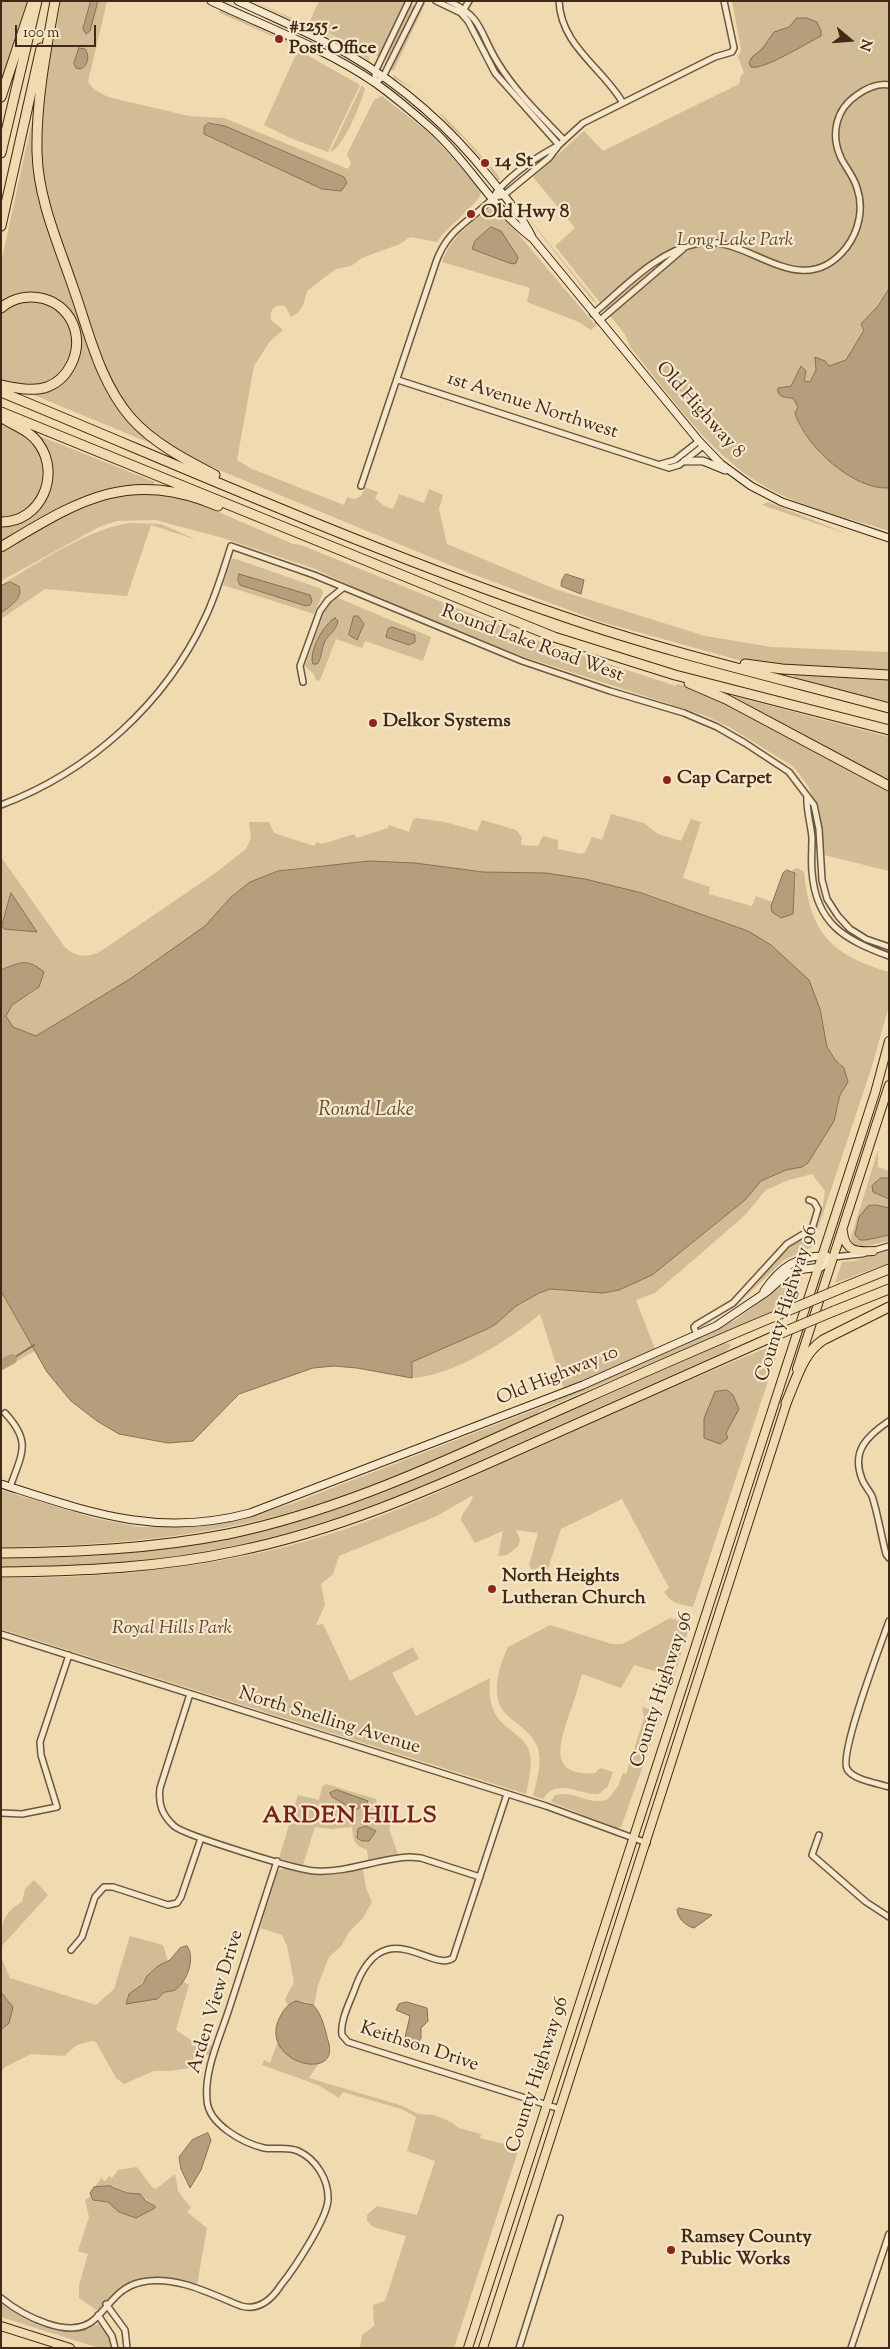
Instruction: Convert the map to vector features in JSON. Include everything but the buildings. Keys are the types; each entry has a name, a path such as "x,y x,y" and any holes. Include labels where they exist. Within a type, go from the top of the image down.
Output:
{"highway":[{"path":"1,97 35,1"},
{"path":"1,152 35,1"},
{"path":"1,226 52,1"},
{"path":"56,1 42,81 37,140 39,174 51,223 107,382 132,418 162,444 209,472 299,516"},
{"path":"1,308 10,301 28,296 38,296 52,302 70,319 75,330 77,347 74,360 68,370 48,386 20,389 1,385"},
{"path":"1,392 299,516 535,607 635,639 889,708"},
{"path":"1,412 528,627 647,667 726,699 889,786"},
{"path":"1,417 36,440 46,458 49,475 43,496 33,509 19,518 1,522"},
{"path":"1,546 84,501 106,494 140,490 168,492 202,500 332,547"},
{"path":"707,659 782,669 889,675"},
{"path":"647,667 889,730"},
{"path":"1,1553 78,1552 154,1546 228,1534 301,1515 408,1478 780,1314 889,1269"},
{"path":"1,1572 97,1570 171,1563 239,1551 306,1534 375,1510 453,1479 772,1337 889,1289"},
{"path":"786,1403 811,1350 823,1340 889,1307"}],"main road":[{"name":"County Highway 96","path":"468,2348 816,1268 875,1093 889,1041"},
{"name":"County Highway 96","path":"483,2348 889,1085"},
{"path":"845,1221 843,1232 847,1247 858,1252 873,1251"},
{"path":"1,2326 70,2348"}],"street":[{"name":"Old Highway 8","path":"212,1 324,54 375,83 435,132 515,226 532,240 701,444 731,472 756,489 782,502 889,538"},
{"name":"Old Highway 8","path":"238,1 324,42 375,72 448,130 523,219 532,240"},
{"path":"375,83 375,72 409,1"},
{"path":"375,83 383,78 421,1"},
{"path":"436,1 472,14 481,27 498,64 564,140"},
{"path":"449,1 463,11 475,32 488,62 503,83 558,146"},
{"path":"463,11 469,1"},
{"path":"559,1 562,20 568,35 614,87 623,103"},
{"path":"361,486 440,252 452,233 493,198 549,158 558,146 583,123 715,57 733,51 724,1"},
{"path":"503,83 509,78"},
{"path":"593,314 629,283 672,252 704,242 720,243 792,270 816,268 835,259 848,245 855,233 860,206 857,188 837,145 835,129 838,117 846,104 859,94 871,87 889,85"},
{"path":"501,192 543,153 558,146"},
{"path":"525,168 528,174"},
{"path":"599,321 686,247"},
{"path":"652,265 658,272"},
{"path":"629,283 635,290"},
{"name":"1st Avenue Northwest","path":"398,380 658,464 674,467 685,461"},
{"path":"685,461 701,444"},
{"path":"658,464 675,460 701,444"},
{"path":"685,461 703,461 731,472"},
{"name":"Round Lake Road West","path":"1,805 37,790 69,771 102,748 135,718 174,670 196,636 217,589 231,546 314,575 522,661 701,719 718,727 778,764 799,783 814,805 817,813 822,871 827,899 838,916 850,929 866,939 889,947"},
{"path":"303,682 300,666 320,611 328,600 343,588"},
{"path":"807,796 806,806 812,836 812,873 816,896 829,921 857,945 889,956"},
{"path":"812,873 822,871"},
{"path":"697,1335 694,1327 696,1325 733,1302 787,1244 812,1229 818,1209 814,1202 809,1200"},
{"path":"833,1257 858,1255 889,1246"},
{"name":"Old Highway 10","path":"761,1295 772,1279 788,1265 803,1258 833,1257"},
{"name":"Old Highway 10","path":"1,1484 115,1518 153,1523 190,1523 230,1518 250,1513 534,1405 697,1335 736,1315 790,1272 816,1268 825,1264 833,1257"},
{"path":"5,1413 19,1429 23,1441 22,1452 10,1487"},
{"path":"889,1422 876,1430 861,1446 858,1464 862,1480 871,1496 889,1558"},
{"path":"889,1621 846,1752 845,1764 848,1771 853,1775 889,1787"},
{"name":"North Snelling Avenue","path":"1,1634 565,1812 646,1843"},
{"path":"1,1813 22,1814 56,1807 40,1754 40,1742 69,1656"},
{"path":"190,1694 161,1782 159,1801 162,1812 175,1827 201,1838 305,1870 327,1871 410,1857 428,1860 480,1877"},
{"name":"Keithson Drive","path":"507,1794 453,1958 442,1960 401,1948 384,1951 373,1957 365,1965 358,1978 342,2025 342,2035 348,2042 560,2110"},
{"path":"819,1835 812,1855 866,1902 889,1917"},
{"path":"71,1950 82,1937 95,1897 104,1887 113,1887 168,1905 177,1903 181,1897 201,1838"},
{"name":"Arden View Drive","path":"100,2312 106,2304 128,2288 143,2282 161,2281 180,2284 206,2292 246,2308 262,2305 278,2290 287,2278 324,2215 328,2199 326,2186 322,2174 310,2158 291,2149 265,2148 232,2134 216,2120 207,2104 207,2084 216,2049 277,1861"},
{"path":"519,2348 560,2218"},
{"path":"851,2348 889,2234"},
{"path":"882,2253 889,2255"},
{"path":"1,2298 17,2310 33,2318 67,2328 84,2326 100,2312 112,2336 115,2348"},
{"path":"106,2304 124,2330 128,2348"}],"green space":[{"path":"1,1 27,1 1,85"},
{"path":"61,1 91,1 88,33 98,1 107,1 88,82 95,90 108,97 189,116 224,118 348,169 351,163 347,154 374,100 382,96 432,135 482,191 474,204 437,242 410,237 400,244 362,258 351,266 336,269 308,290 301,309 291,317 285,306 274,308 271,313 271,320 283,330 270,341 254,366 237,460 252,469 344,505 347,497 355,499 361,496 365,487 378,492 375,498 384,506 393,509 399,494 424,503 429,489 443,495 439,509 447,544 555,589 705,636 771,647 889,652 889,672 749,663 598,621 467,572 248,482 190,458 165,443 128,410 106,374 49,210 40,165 41,112","holes":["212,122 346,179 347,183 298,177 204,134"]},
{"path":"252,1 318,29 369,57 369,62 364,56 332,38"},
{"path":"319,1 405,1 378,58 376,54 370,55 309,23"},
{"name":"Long Lake Park","path":"732,1 889,1 889,289 878,306 861,324 864,330 846,360 828,366 823,360 815,360 817,363 816,373 810,382 804,381 806,374 798,371 789,388 778,388 777,390 786,398 793,398 796,401 800,427 817,448 838,468 863,483 889,488 889,531 818,509 777,493 754,480 715,447 680,409 631,348 624,333 555,246 575,228 533,177 584,131 603,151 739,84 741,75 744,73 738,57 741,50"},
{"path":"422,2 425,4 394,70 391,70"},
{"path":"410,5 414,6 414,10 388,64 385,64 396,33"},
{"path":"219,9 289,41 290,44 220,13"},
{"path":"298,50 360,85 328,152 290,138 264,125"},
{"path":"394,75 414,90 393,78"},
{"path":"362,85 365,89 351,125 340,143 330,152"},
{"path":"434,107 474,147 500,180 497,180 463,137 450,127"},
{"path":"33,116 35,117 37,172 100,372 157,446 34,395 35,390 48,388 79,350 62,305 13,296 1,303 1,263"},
{"path":"511,196 597,303 593,301"},
{"path":"494,207 596,326 591,330 579,322 527,302 530,288 442,262 450,245 456,238 475,220"},
{"path":"31,299 54,306 65,317 70,327 72,338 72,350 69,361 63,371 54,379 43,384 27,386 1,381 1,311 7,306"},
{"path":"1,424 20,432 36,446 44,465 44,474 40,494 35,502 21,514 1,519"},
{"path":"42,437 155,482 152,488 120,489 1,543 1,524 12,523 48,492 40,441"},
{"path":"135,492 169,495 195,502 293,544 301,545 541,642 676,686 677,684 701,690 827,755 889,792 889,871 824,855 820,814 808,786 797,771 791,765 729,727 706,716 522,656 375,597 315,569 223,538 155,520 117,521 99,527 1,581 1,549 92,501"},
{"path":"768,502 850,535 762,505"},
{"path":"132,523 161,524 197,540 151,525 127,596 45,589 1,619 1,613 16,601 21,589 19,585 10,582 1,585 83,538 117,525"},
{"path":"232,559 322,589 323,593 314,614 223,585"},
{"path":"331,595 431,637 423,661 365,641 362,648 336,639 320,680 316,681 314,674 305,666","holes":["335,618 336,628 324,642 320,661 315,664 328,623"]},
{"path":"794,672 889,679 889,702 794,677"},
{"path":"733,696 889,737 889,780 732,699"},
{"path":"611,814 644,823 658,834 681,841 691,819 701,822 683,878 710,887 709,894 752,906 756,896 773,902 771,906 793,914 796,877 792,870 797,868 804,872 812,911 818,926 827,938 838,949 852,958 889,972 889,1006 872,1066 812,1247 784,1260 741,1301 790,1246 811,1236 817,1227 825,1191 812,1174 786,1181 766,1190 744,1216 655,1293 636,1300 655,1349 564,1389 540,1314 497,1345 445,1371 412,1378 411,1362 485,1330 496,1324 516,1306 550,1289 603,1293 619,1290 652,1275 745,1200 761,1181 808,1163 822,1141 838,1107 840,1095 848,1082 844,1068 836,1061 827,1047 820,1009 748,931 642,892 415,863 306,867 278,871 250,882 231,897 205,926 130,979 36,1036 13,1027 6,1016 12,1005 39,987 19,962 1,970 1,857 64,946 77,955 86,956 101,951 214,874 246,849 251,838 249,822 269,822 274,833 314,846 317,842 322,844 354,834 357,838 388,828 389,825 409,832 413,820 416,818 445,822 477,831 482,820 516,830 522,837 521,845 538,846 543,836 558,840 558,849 582,854 585,852 592,837 602,840"},
{"path":"878,1150 878,1167 889,1171 889,1178 881,1178 873,1192 889,1199 889,1208 876,1205 876,1238 889,1235 889,1241 858,1248 852,1244 851,1237"},
{"path":"889,1251 889,1263 835,1283 842,1262 854,1261"},
{"path":"797,1274 803,1276 794,1300 777,1309 539,1411 537,1414 421,1466 362,1489 265,1519 191,1534 77,1545 1,1547 1,1490 94,1518 139,1527 197,1527 242,1520 299,1501 539,1408 682,1346 737,1319"},
{"path":"1,1291 35,1351 1,1370"},
{"name":"Royal Hills Park","path":"781,1342 693,1607 673,1601 664,1592 669,1588 622,1499 561,1529 548,1569 543,1572 531,1569 529,1565 538,1533 516,1530 520,1540 518,1546 507,1555 498,1556 503,1531 475,1543 461,1520 473,1495 437,1516 339,1556 333,1574 321,1584 325,1605 316,1625 323,1624 350,1681 413,1647 419,1659 392,1673 416,1716 490,1678 491,1702 496,1714 505,1726 527,1745 530,1753 530,1770 526,1794 1,1629 1,1578 90,1576 178,1567 265,1551 351,1527 415,1502 649,1398"},
{"path":"725,1343 731,1346 726,1351 429,1483 318,1524 242,1544 165,1558 111,1564 1,1567 1,1558 91,1556 169,1548 250,1533 317,1516 364,1500 426,1475"},
{"path":"670,1618 690,1624 674,1677 634,1665 621,1688 582,1674 562,1738 561,1757 564,1764 570,1770 581,1773 595,1773 600,1768 613,1772 608,1786 599,1794 562,1788 549,1792 543,1799 533,1796 538,1777 539,1752 537,1746 528,1733 502,1709 497,1692 501,1664 508,1647 550,1625 612,1644 622,1644"},
{"path":"642,1707 662,1713 621,1827 617,1828 551,1802 554,1796 561,1794 594,1801 608,1799 618,1786 623,1773 626,1774 644,1718"},
{"path":"326,1784 376,1799 377,1806 394,1812 389,1829 398,1854 368,1860 367,1850 355,1842 352,1827 330,1829 315,1827 303,1865 279,1858 298,1795 319,1800 322,1787"},
{"path":"284,1868 314,1874 343,1873 363,1869 366,1888 372,1902 363,1918 349,1932 342,1945 329,1957 318,1985 314,2006 308,2002 301,2001 294,2002 288,2006 285,1999 294,1982 287,1946 282,1935 260,1928 278,1871"},
{"path":"34,1880 48,1895 1,1947 1,1933 4,1921 10,1911 22,1902 25,1889"},
{"path":"130,1936 163,1945 168,1961 154,1970 130,1994 126,2004 157,1999 163,1993 175,1989 181,1981 189,1985 176,2030 191,2040 213,2046 210,2055 199,2055 191,2068 154,2071 124,2084 116,2078 96,2042 92,2041 77,2045 64,2056 31,2054 5,2067 1,2072 1,2030 5,2028 10,2002 1,1992 1,1957 10,1978 96,2005 114,1989"},
{"path":"278,2041 291,2057 315,2065 319,2063 309,2078 403,2106 418,2114 434,2115 451,2122 459,2128 481,2134 480,2138 516,2147 518,2151 454,2348 360,2348 362,2335 374,2326 373,2305 385,2301 406,2236 373,2227 367,2221 367,2215 377,2206 417,2215 435,2161 407,2151 416,2117 401,2109 343,2092 339,2098 318,2085 262,2065 264,2060 270,2063"},
{"path":"137,2167 152,2187 156,2189 175,2174 178,2191 191,2208 187,2212 207,2228 197,2285 167,2278 142,2279 130,2283 119,2290 98,2311 79,2298 79,2285 88,2254 78,2251 89,2217 85,2200 91,2196 93,2200 108,2202 125,2215 139,2217 148,2211 153,2204 139,2194 127,2193 114,2186 95,2187 101,2178 105,2181 109,2176 112,2178 118,2170"},
{"path":"1,2303 27,2320 58,2331 78,2331 101,2324 111,2338 113,2348 99,2348 1,2317"}],"water":[{"path":"91,1 98,1 90,31 86,34 83,29"},
{"path":"797,18 807,18 817,22 821,36 765,65 751,67 749,63 752,57 762,49 774,32 789,27"},
{"path":"79,48 85,49 88,57 87,63 81,69 76,68 74,64"},
{"path":"209,123 225,126 344,177 347,183 341,191 322,189 204,134 204,127"},
{"path":"491,227 501,231 518,257 516,263 512,264 472,249 475,241"},
{"path":"889,289 889,488 875,487 861,482 832,464 800,426 795,413 798,407 793,398 780,395 778,388 791,386 801,366 806,371 804,381 810,382 816,370 815,357 825,361 829,366 846,360 864,330 861,324 878,306"},
{"path":"239,574 310,595 312,601 310,605 306,606 240,585 238,581"},
{"path":"566,574 584,580 581,594 561,586"},
{"path":"10,582 19,586 20,594 12,605 1,613 1,586"},
{"path":"354,616 358,616 364,624 357,640 349,635"},
{"path":"335,618 338,621 336,627 325,641 319,662 313,664 313,653 318,639 326,626"},
{"path":"392,627 415,635 415,642 409,645 386,637 388,629"},
{"name":"Round Lake","path":"370,861 415,863 483,872 546,873 585,879 642,893 748,931 771,945 809,980 820,1009 827,1047 836,1061 844,1068 848,1082 840,1095 834,1121 808,1163 802,1167 786,1170 761,1181 745,1200 652,1275 619,1290 603,1293 550,1289 539,1293 516,1306 496,1324 485,1330 412,1362 412,1378 357,1368 334,1366 313,1368 239,1394 193,1441 168,1443 119,1434 97,1421 71,1401 47,1372 1,1291 1,970 18,963 28,963 44,972 39,987 12,1005 6,1016 13,1027 36,1036 130,979 205,926 231,897 250,882 278,871"},
{"path":"787,870 795,873 793,914 781,918 772,912 771,906 783,873"},
{"path":"11,893 37,932 4,929 2,926"},
{"path":"881,1178 889,1178 889,1199 873,1192 872,1186"},
{"path":"876,1205 889,1208 889,1235 860,1240 855,1235 859,1217 868,1206"},
{"path":"727,1390 733,1395 739,1409 726,1433 728,1438 720,1444 704,1438 704,1418 715,1392"},
{"path":"337,1790 368,1801 367,1804 355,1810 332,1797 330,1793"},
{"path":"366,1826 376,1831 369,1841 362,1841 357,1838 358,1829"},
{"path":"679,1908 712,1915 694,1928 685,1924 681,1919 677,1910"},
{"path":"187,1946 191,1957 189,1970 175,1990 163,1993 157,1999 126,2004 129,1994 143,1984 147,1976 158,1966 170,1960 180,1948"},
{"path":"1,1992 13,2007 9,2023 1,2030"},
{"path":"296,2001 313,2005 321,2018 329,2044 329,2056 322,2062 311,2064 299,2062 288,2055 279,2045 276,2032 280,2017 286,2007"},
{"path":"407,2002 427,2008 428,2021 421,2028 421,2038 414,2049 403,2046 410,2016 396,2010 399,2004"},
{"path":"208,2133 211,2140 201,2170 190,2188 181,2169 179,2157 192,2140"},
{"path":"110,2186 127,2193 140,2194 155,2208 136,2218 119,2212 108,2202 93,2200 90,2193 94,2187"}],"waterway":[{"path":"12,1359 34,1345"},
{"path":"1,1365 12,1359"}],"place":[{"name":"#1255 - Post Office","path":"279,39"},
{"name":"14 St","path":"485,163"},
{"name":"Old Hwy 8","path":"471,214"},
{"name":"Delkor Systems","path":"373,723"},
{"name":"Cap Carpet","path":"667,780"},
{"name":"North Heights Lutheran Church","path":"492,1589"},
{"name":"Ramsey County Public Works","path":"671,2250"}],"district":[{"name":"ARDEN HILLS","path":"350,1818"}]}
